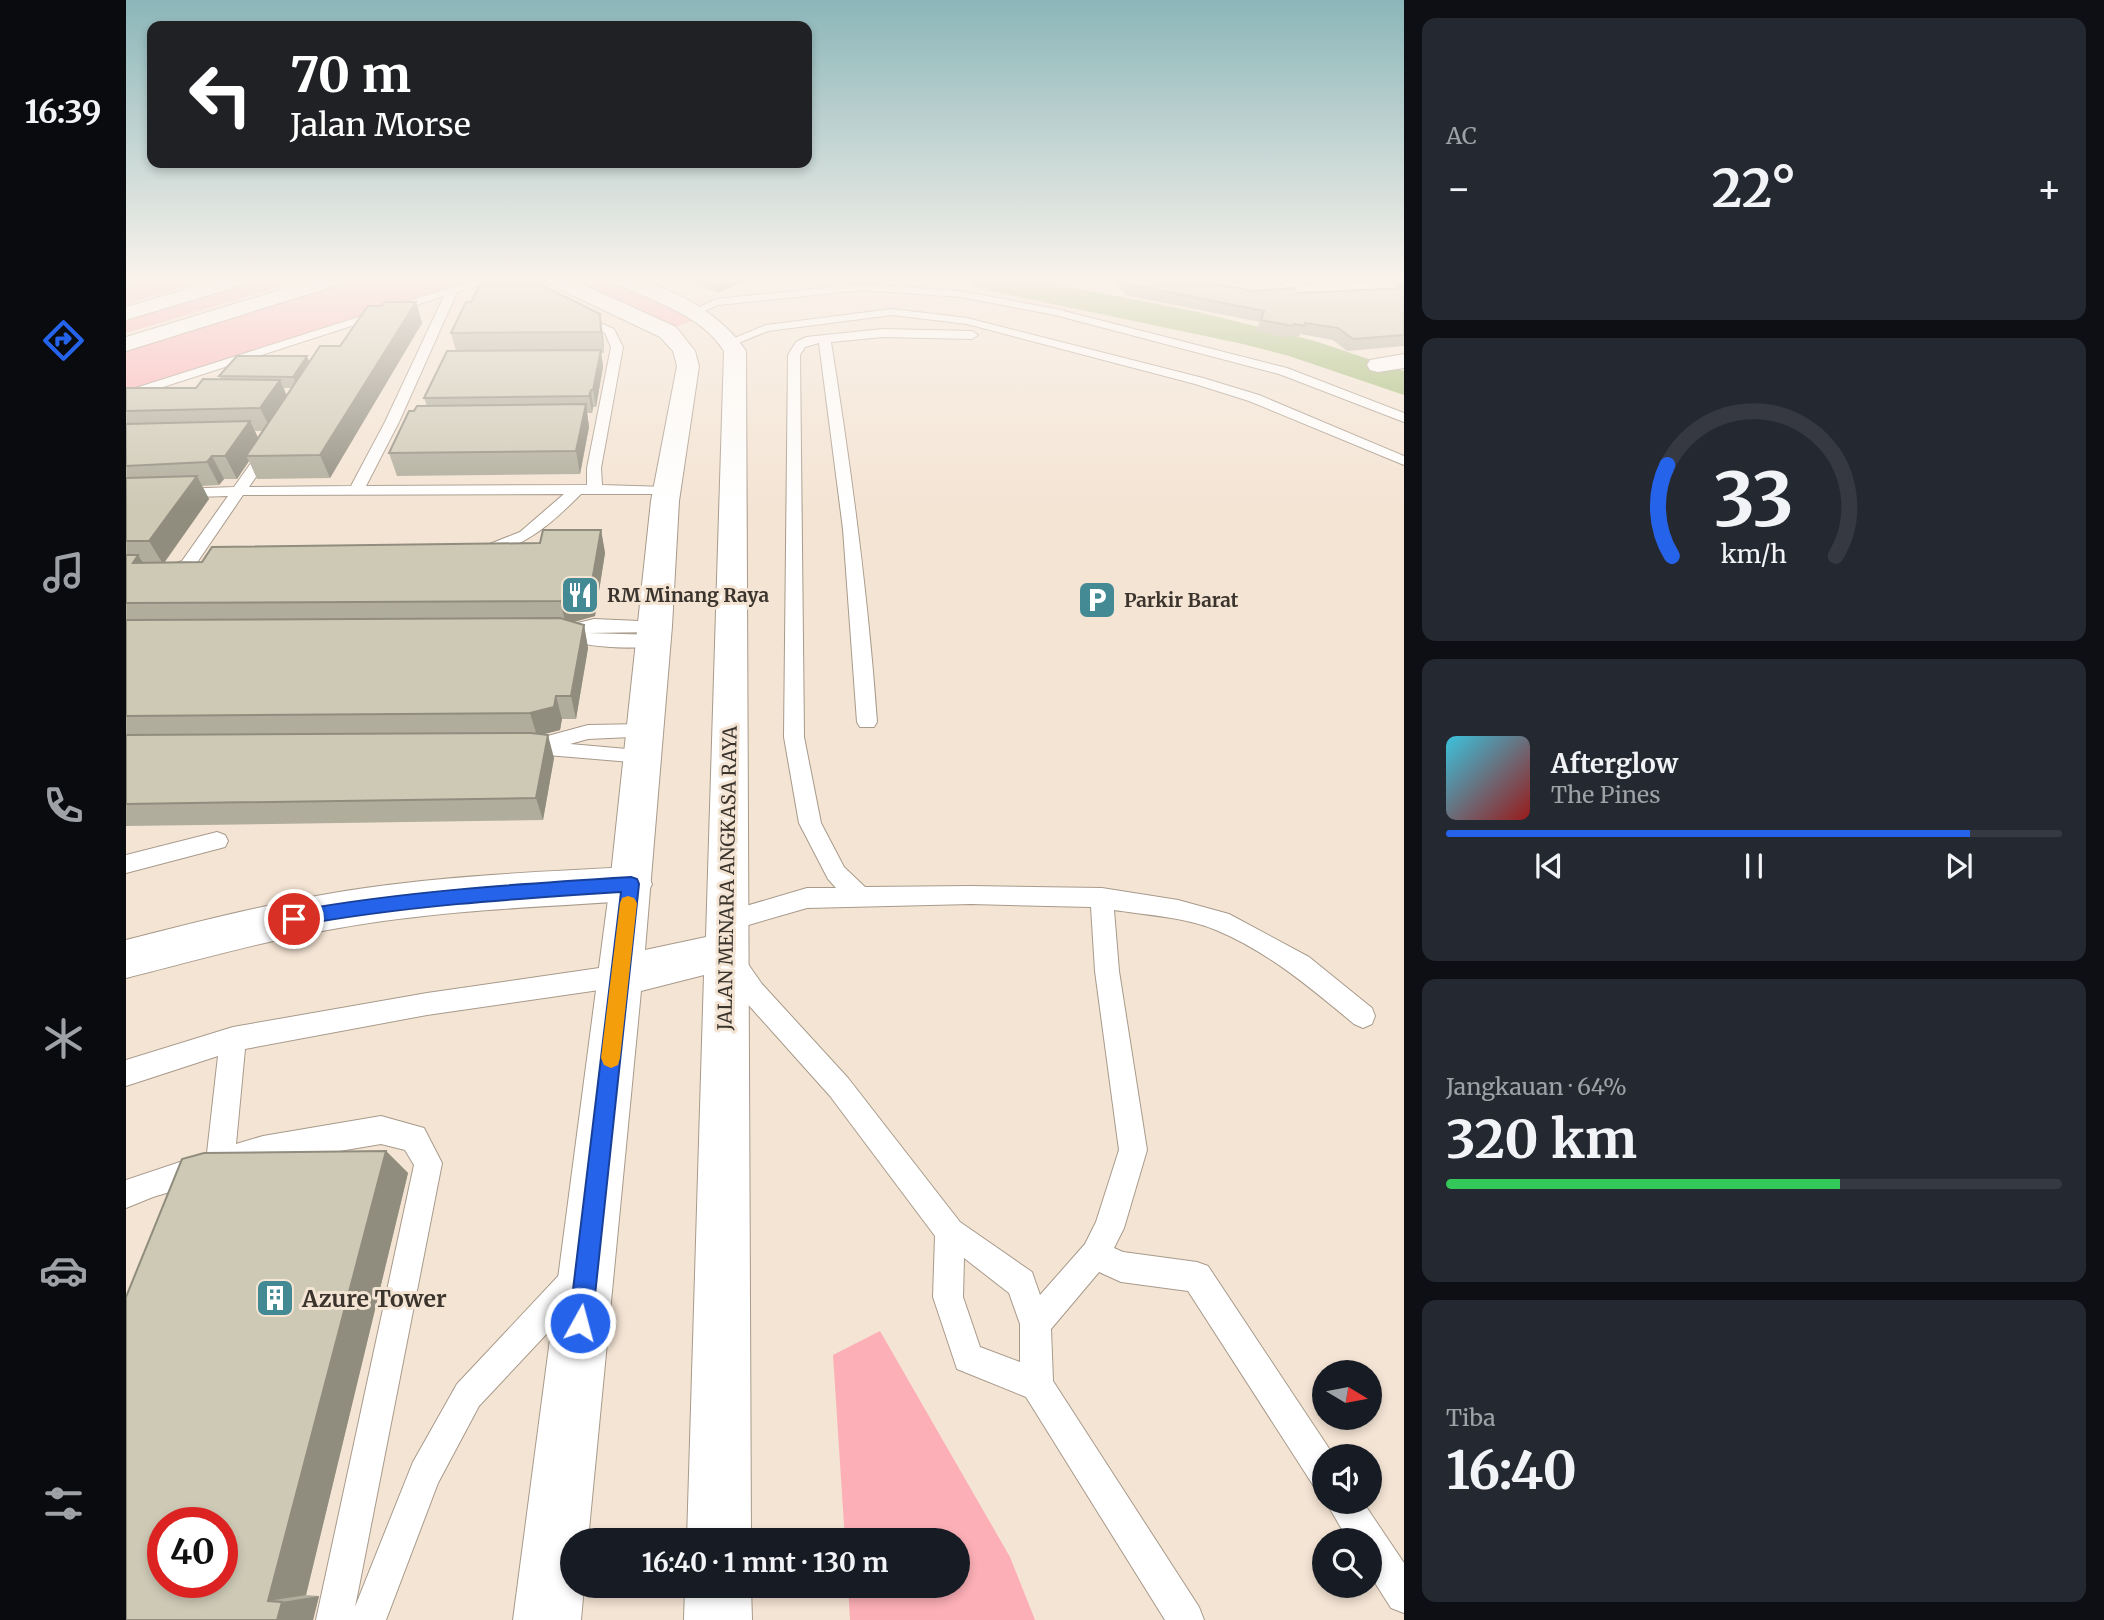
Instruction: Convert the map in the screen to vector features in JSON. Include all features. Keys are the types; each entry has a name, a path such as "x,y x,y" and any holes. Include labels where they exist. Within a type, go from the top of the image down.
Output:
{"street":[{"path":"547,1620 631,884 656,634 666,496 700,356"},
{"name":"JALAN MENARA ANGKASA RAYA","path":"705,356 727,932 719,1528"},
{"path":"1378,365 1404,361"},
{"path":"126,959 269,923 369,905 474,894 631,884"},
{"path":"620,976 727,932"},
{"path":"718,1620 719,1598"}],"lane":[{"path":"129,394 247,356"},
{"path":"356,489 399,421 430,356"},
{"path":"595,489 598,420 611,356"},
{"path":"794,356 794,737 810,823 836,873 860,897"},
{"path":"827,356 841,447 864,651 867,722"},
{"path":"1101,356 1254,398 1404,461"},
{"path":"1224,356 1283,371 1404,418"},
{"path":"129,394 170,394"},
{"path":"188,564 276,437 262,438"},
{"path":"126,495 356,489 595,489 666,496"},
{"path":"474,552 504,548 519,539 554,512 577,489"},
{"path":"126,585 131,571 176,570 188,564 216,563"},
{"path":"539,633 567,633 591,640 656,634"},
{"path":"497,746 538,746 576,753 644,744"},
{"path":"126,864 217,841"},
{"path":"1187,1620 1037,1385 1035,1324 1021,1283 950,1231 839,1087 753,992 727,932 738,918 807,898 971,895 1102,898 1178,910 1221,921 1301,965 1363,1016"},
{"path":"1035,1324 1095,1254 1109,1228 1133,1150 1107,971 1102,898"},
{"path":"126,1073 233,1039 428,1004 620,976"},
{"path":"220,1163 233,1039"},
{"path":"126,1194 152,1183 263,1150 381,1130 414,1138 428,1163 334,1620"},
{"path":"950,1231 948,1297 968,1358 1037,1385"},
{"path":"1095,1254 1121,1267 1197,1277 1312,1453"},
{"path":"368,1620 425,1474 468,1395 586,1269"},
{"path":"1382,1561 1404,1595"}],"shaded area":[{"path":"126,356 250,356 126,395"},
{"path":"880,1331 1010,1557 1035,1620 850,1620 849,1598 970,1598 970,1528 844,1528 833,1355"}],"building":[{"path":"237,356 307,356 293,377 219,376"},
{"path":"314,356 382,356 320,455 246,456"},
{"path":"445,356 600,356 593,390 589,396 424,398"},
{"path":"203,379 280,380 260,408 126,411 126,388 196,388"},
{"path":"586,404 576,451 389,453 409,411 414,411 417,406"},
{"path":"250,421 225,456 212,456 207,462 126,466 126,424"},
{"path":"197,476 149,541 126,541 126,478"},
{"path":"543,530 601,530 590,593 560,601 126,603 126,555 138,555 133,563 202,562 212,547 540,543"},
{"path":"560,618 584,625 571,696 556,696 554,707 530,713 126,716 126,620"},
{"path":"126,735 548,735 536,798 126,804"},
{"name":"Azure Tower","path":"386,1151 268,1601 282,1602 277,1620 126,1620 126,1297 182,1159 204,1153"}],"waterway":[{"path":"1325,356 1404,384"}],"slow traffic":[{"path":"611,1058 628,903"}],"place":[{"name":"RM Minang Raya","path":"580,595"},
{"name":"Parkir Barat","path":"1097,600"},
{"name":"Azure Tower","path":"275,1298"}],"route":[{"path":"294,919 369,905 461,895 631,884 580,1323"}]}
